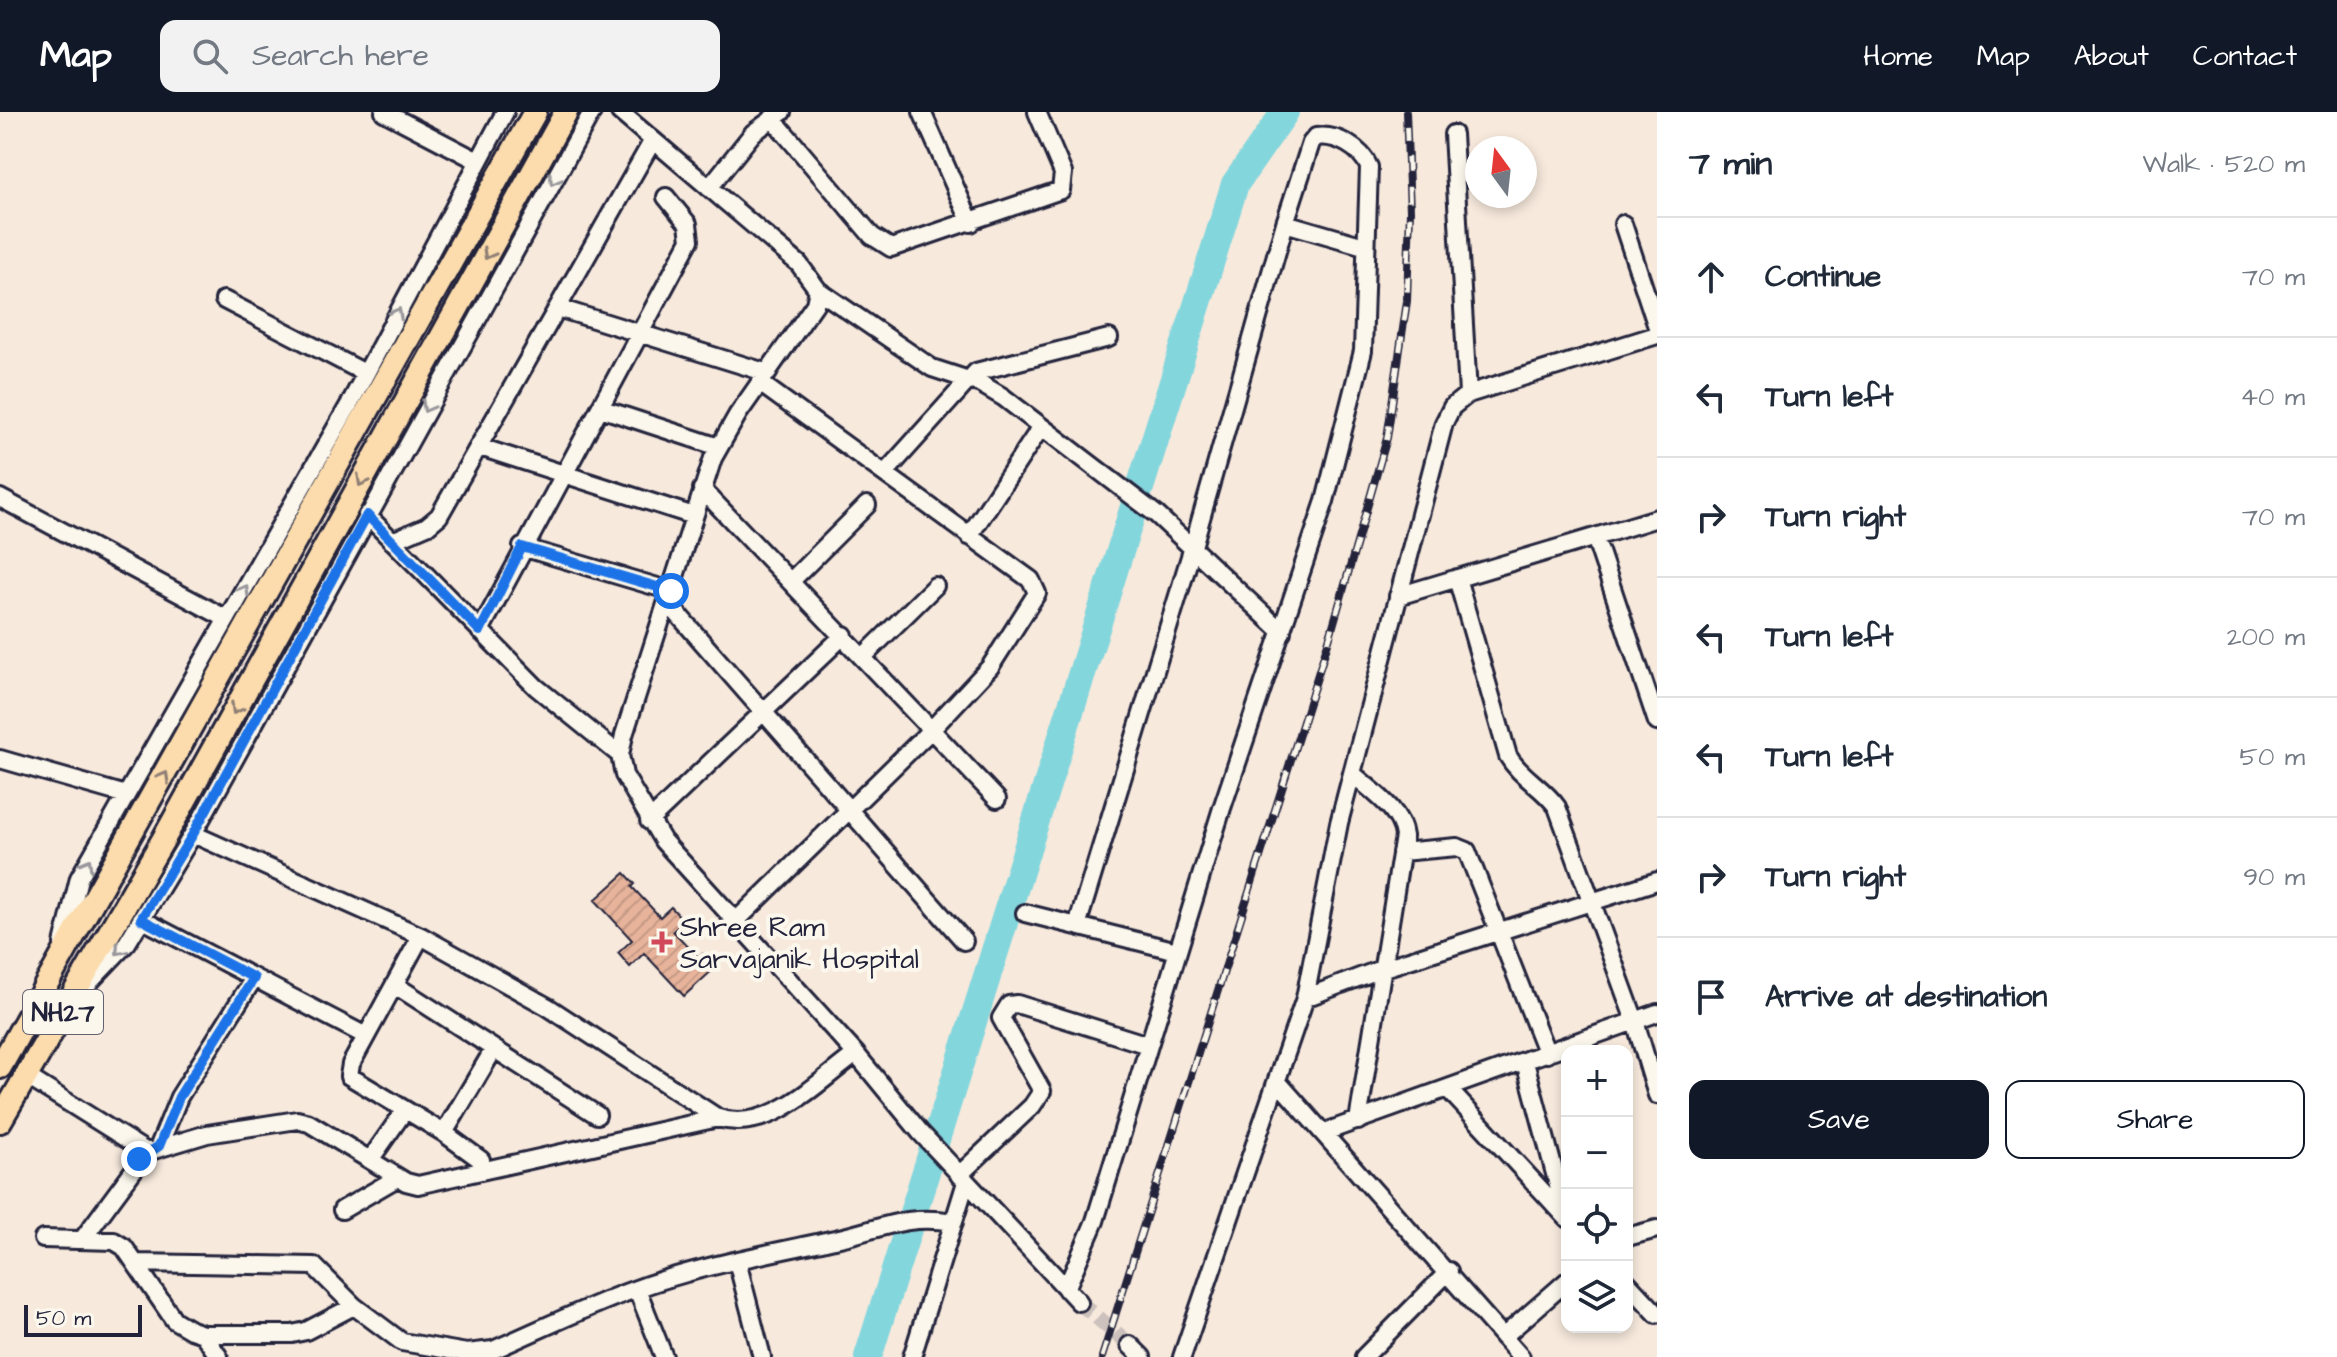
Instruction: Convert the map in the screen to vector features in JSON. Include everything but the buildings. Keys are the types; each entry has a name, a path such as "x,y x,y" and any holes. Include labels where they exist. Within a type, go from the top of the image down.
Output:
{"highway":[{"name":"NH27","path":"0,1067 535,112"},
{"name":"NH27","path":"0,1121 66,1008 134,911 566,112"}],"street":[{"path":"384,112 478,161"},
{"path":"58,965 79,878 365,373 505,112"},
{"path":"366,1036 134,911 193,834 592,112"},
{"path":"620,112 799,264 818,290 932,368 991,389 1148,508 1282,632"},
{"path":"922,112 971,223"},
{"path":"709,188 733,154 777,115 883,246 900,247 1061,190 1063,173 1037,112"},
{"path":"1453,134 1468,394"},
{"path":"1066,1289 1095,1221 1177,951 1325,501 1361,359 1369,167 1358,150 1326,136 1316,137 1311,143 1285,223 1192,550 1077,926"},
{"path":"392,541 427,526 439,516 653,140"},
{"path":"480,631 522,547 641,336 691,236 685,219 666,197"},
{"path":"1285,223 1364,246"},
{"path":"1623,224 1657,327"},
{"path":"818,290 815,304 719,447 702,489 620,755 624,775 649,821 856,1054 945,1160 1079,1302"},
{"path":"224,300 365,373"},
{"path":"558,308 764,378 885,473 1031,580 1037,593 1004,649 931,730 736,921"},
{"path":"1182,1357 1305,998 1352,773 1444,423 1452,407 1468,394 1657,335"},
{"path":"885,473 966,379 986,367 1109,338"},
{"path":"600,408 719,447"},
{"path":"969,536 1041,427"},
{"path":"480,447 562,476 694,516"},
{"path":"702,489 997,799"},
{"path":"0,498 227,619"},
{"path":"791,581 867,505"},
{"path":"367,515 536,687 620,755"},
{"path":"1398,596 1657,518"},
{"path":"1595,537 1657,722"},
{"path":"522,547 670,597 763,713 964,941"},
{"path":"1457,578 1508,756 1515,768 1549,795 1557,807 1594,902 1657,1095"},
{"path":"864,656 935,586"},
{"path":"649,821 844,635"},
{"path":"0,759 126,795"},
{"path":"1352,773 1402,823 1401,852 1358,1121"},
{"path":"193,834 421,936 548,1007 718,1118 734,1123 759,1121 856,1054"},
{"path":"1401,852 1457,847 1467,851 1502,932 1547,1054"},
{"path":"1305,998 1381,969 1657,881"},
{"path":"1025,913 1177,951"},
{"path":"421,936 351,1064 349,1076 444,1133 481,1160"},
{"path":"82,1240 153,1149 179,1097 254,978"},
{"path":"395,985 597,1115"},
{"path":"912,1357 954,1222 963,1178 1032,1106 1042,1091 1001,1018 1009,1005 1017,1004 1148,1045"},
{"path":"1325,1132 1657,1013"},
{"path":"444,1133 494,1049"},
{"path":"1525,1062 1561,1195"},
{"path":"26,1076 153,1149 207,1134 297,1120 309,1123 397,1178 406,1182 432,1184 718,1118"},
{"path":"1277,1081 1449,1271 1521,1357"},
{"path":"1449,1090 1561,1211"},
{"path":"370,1160 405,1110"},
{"path":"342,1210 397,1178"},
{"path":"135,1263 303,1263 321,1271 354,1306 402,1342 467,1353 494,1354 637,1289 737,1261 862,1234 891,1222 923,1217 954,1222"},
{"path":"1633,1235 1657,1229"},
{"path":"43,1239 114,1241 124,1247 174,1320 203,1334 292,1334 306,1331 354,1306"},
{"path":"737,1261 762,1357"},
{"path":"1376,1353 1449,1271"},
{"path":"1503,1337 1561,1286"},
{"path":"1633,1288 1657,1314"},
{"path":"637,1289 664,1357"},
{"path":"203,1334 219,1357"}],"waterway":[{"path":"868,1357 1235,184 1285,112"}],"tunnel":[{"path":"1079,1302 1130,1345"}],"railway":[{"path":"1102,1357 1331,633 1387,438 1407,301 1410,211 1406,112"}],"place":[{"name":"Shree Ram Sarvajanik Hospital","path":"662,942"}],"route":[{"path":"139,1159 159,1146 179,1097 254,978 141,919 193,834 367,515 480,631 522,547 671,591"}]}
